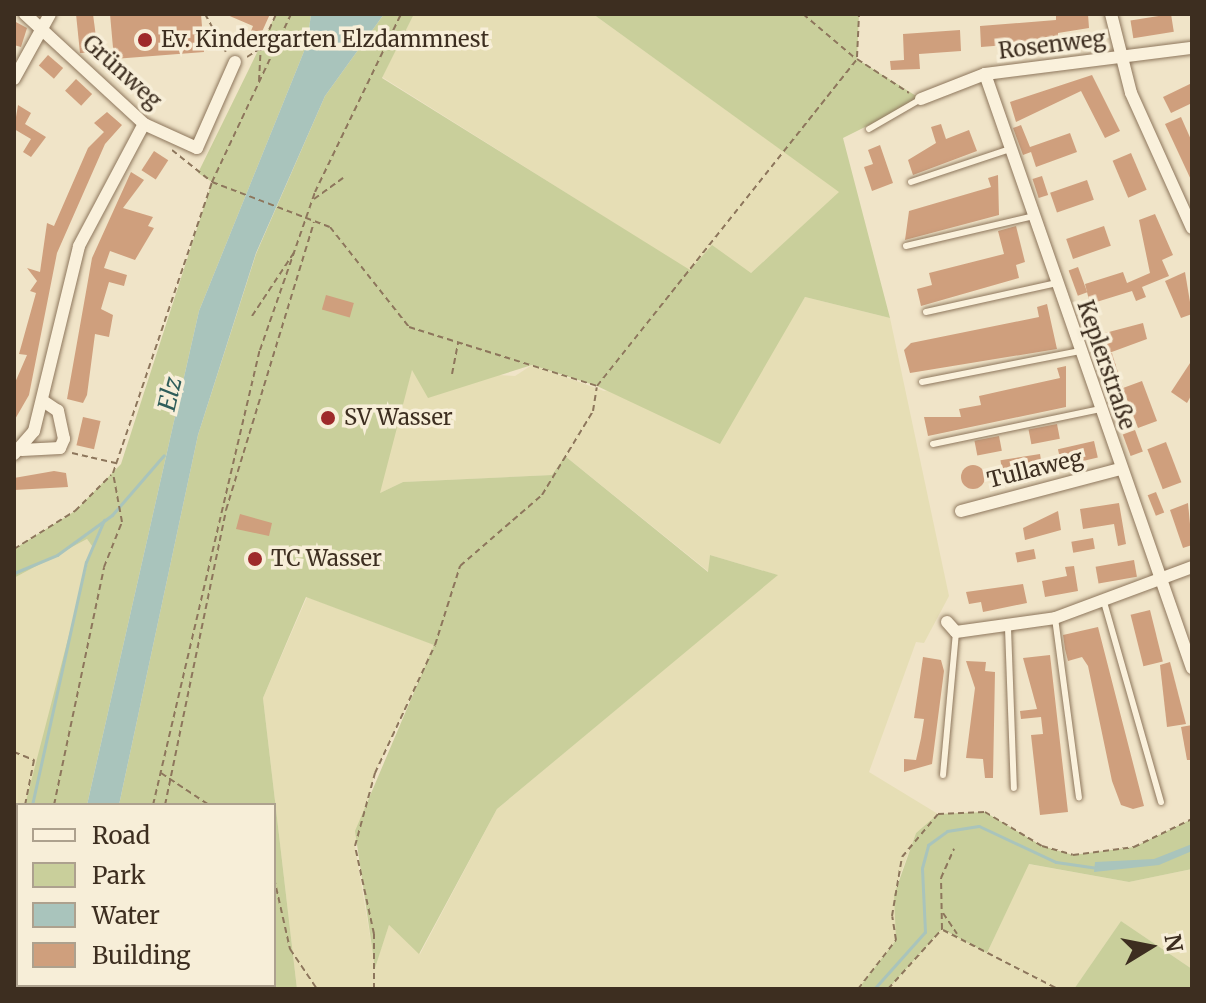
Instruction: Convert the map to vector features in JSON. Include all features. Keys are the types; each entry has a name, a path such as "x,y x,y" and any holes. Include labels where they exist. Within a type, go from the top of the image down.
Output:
{"street":[{"name":"Grünweg","path":"25,14 42,26 150,126 197,148 235,62"},
{"path":"14,79 50,14"},
{"path":"1111,14 1120,57 1192,228"},
{"name":"Rosenweg","path":"921,99 985,74 1192,48"},
{"name":"Keplerstraße","path":"985,74 1120,469 1192,668"},
{"path":"18,452 43,401 79,246 150,126"},
{"path":"18,452 60,448 58,411 43,401"},
{"name":"Tullaweg","path":"961,511 1120,469"},
{"path":"947,622 956,632 1008,628 1055,618 1192,567"}],"lane":[{"path":"869,129 921,99"},
{"path":"911,182 1010,149"},
{"path":"906,246 1034,216"},
{"path":"926,312 1057,283"},
{"path":"922,382 1080,351"},
{"path":"933,444 1100,409"},
{"path":"1104,602 1161,802"},
{"path":"1055,618 1079,797"},
{"path":"1008,628 1014,788"},
{"path":"943,775 956,632"}],"path":[{"path":"205,14 235,62 261,48"},
{"path":"260,82 261,48 276,14"},
{"path":"14,549 75,511 121,464 212,182 291,14"},
{"path":"153,803 230,460 314,199 401,14"},
{"path":"803,14 857,59 921,99"},
{"path":"374,989 374,934 355,846 375,773 435,645 460,566 542,495 593,411 597,386 857,59 859,14"},
{"path":"169,147 212,182 302,218 309,218 356,252 404,323 597,386"},
{"path":"314,199 343,178"},
{"path":"166,803 175,778 226,510 314,221"},
{"path":"252,316 297,250"},
{"path":"452,374 459,342"},
{"path":"60,448 121,464"},
{"path":"54,803 121,512 115,504 113,473"},
{"path":"14,752 34,760 25,803"},
{"path":"159,772 175,778 206,803"},
{"path":"858,989 896,940 893,906 902,857 938,814 985,812 1042,846 1073,855 1134,847 1192,819"},
{"path":"888,989 942,929 941,878 954,849"},
{"path":"276,887 290,949 317,989"},
{"path":"943,912 958,935"},
{"path":"942,929 1058,989"}],"shaded area":[{"path":"414,14 593,14 840,192 751,273 690,271 382,77"},
{"path":"805,297 890,318 949,596 924,643 916,642 869,772 938,814 916,833 898,881 896,940 858,989 297,989 263,698 307,597 435,645 375,773 355,846 375,966 389,925 420,954 497,809 777,575 710,555 709,572 565,456 552,475 403,482 378,494 412,369 515,376 532,365 604,391 768,352"},
{"path":"87,539 92,546 40,761 26,803 16,803 14,860 14,578"},
{"path":"1028,864 1129,882 1192,869 1192,969 1121,921 1074,989 888,989 942,929 987,953"}],"green space":[{"path":"276,14 311,14 307,44 199,311 87,803 26,803 92,546 87,539 14,578 14,549 75,511 121,464 212,182 198,173"},
{"path":"384,14 414,14 382,78 690,270 712,245 751,273 839,192 593,14 859,14 857,59 921,99 843,138 890,318 805,297 720,444 597,386 532,365 428,398 412,370 380,493 403,482 552,475 565,456 708,572 710,555 778,575 497,809 419,954 389,925 375,968 355,831 434,645 306,597 263,698 275,803 119,803 198,435 256,254 325,96"},
{"path":"276,809 297,989 77,989 276,987"},
{"path":"985,812 1042,846 1073,855 1134,847 1192,819 1192,869 1129,882 1029,864 987,953 942,929 888,989 858,989 896,940 894,895 916,833 938,814"},
{"path":"16,914 16,987 48,989 14,989"},
{"path":"1121,921 1192,969 1192,989 1074,989"}],"water":[{"path":"311,14 384,14 325,96 256,253 198,435 119,803 87,803 199,311 307,44"},
{"path":"1192,844 1192,851 1159,865 1094,872 1095,862 1154,859"}],"building":[{"path":"76,14 93,14 98,53 80,53"},
{"path":"110,14 201,14 204,52 114,59"},
{"path":"225,14 270,14 256,45 247,41 253,26"},
{"path":"1056,14 1088,14 1089,28 1058,33 1058,41 981,47 980,26 1056,20"},
{"path":"1171,14 1174,32 1133,38 1131,20"},
{"path":"14,21 27,28 21,47 14,45"},
{"path":"960,30 961,51 919,54 920,69 891,70 890,61 904,60 903,34"},
{"path":"48,55 63,68 54,79 39,66"},
{"path":"1092,75 1120,131 1105,138 1081,91 1016,122 1010,102"},
{"path":"76,79 92,94 81,106 65,91"},
{"path":"1192,83 1192,103 1171,113 1163,97"},
{"path":"18,105 31,113 25,124 46,137 31,157 23,152 31,139 14,129"},
{"path":"107,112 122,125 105,144 57,253 29,395 14,421 14,385 27,355 19,354 36,293 30,291 37,281 27,268 40,272 47,223 54,226 88,148 104,132 94,123"},
{"path":"1181,117 1192,142 1192,182 1165,124"},
{"path":"941,124 946,139 969,130 977,151 913,175 908,160 936,143 931,127"},
{"path":"1021,125 1030,147 1070,133 1077,152 1036,167 1031,152 1023,155 1013,128"},
{"path":"880,145 893,183 872,191 864,167 873,164 868,150"},
{"path":"154,151 168,160 156,180 141,170"},
{"path":"1131,153 1147,190 1128,198 1113,161"},
{"path":"131,172 144,180 123,208 153,217 148,226 154,228 135,260 110,251 104,268 127,275 124,286 109,282 101,309 113,315 109,337 95,334 87,395 83,403 67,399 92,258"},
{"path":"998,175 999,215 905,240 909,211 991,187 988,178"},
{"path":"1042,176 1048,195 1039,198 1032,179"},
{"path":"1087,180 1094,200 1057,213 1050,193"},
{"path":"1155,214 1173,255 1162,260 1169,276 1142,287 1146,297 1136,301 1132,291 1090,304 1085,284 1123,272 1127,283 1150,273 1139,220"},
{"path":"1016,226 1025,262 1016,265 1019,278 921,306 917,289 932,285 929,273 1004,254 998,231"},
{"path":"1104,226 1111,246 1073,259 1066,239"},
{"path":"1078,267 1087,292 1078,296 1069,270"},
{"path":"1185,272 1192,314 1181,318 1165,281"},
{"path":"326,295 354,303 350,317 322,309"},
{"path":"1047,304 1057,349 910,373 904,350 911,343 1039,317 1037,307"},
{"path":"1143,323 1147,339 1109,353 1105,333"},
{"path":"1112,353 1123,388 1142,381 1157,421 1138,428 1123,389 1109,394 1099,357"},
{"path":"1192,360 1192,394 1187,403 1171,392"},
{"path":"1066,366 1066,407 928,436 924,417 961,417 959,409 981,405 979,396 1060,378 1057,368"},
{"path":"83,417 101,421 94,449 76,445"},
{"path":"1057,424 1060,439 1031,444 1029,430"},
{"path":"1135,430 1143,452 1131,456 1123,434"},
{"path":"999,436 1002,451 977,455 974,441"},
{"path":"1094,441 1098,458 1062,466 1058,449"},
{"path":"1166,442 1181,482 1163,489 1147,449"},
{"path":"1040,454 1043,472 1003,478 1000,460"},
{"path":"973,465 981,469 985,477 981,485 973,489 965,485 961,477 965,469"},
{"path":"54,471 66,473 68,487 14,490 14,478"},
{"path":"1156,492 1164,512 1156,516 1148,495"},
{"path":"1119,503 1126,544 1118,546 1114,524 1083,529 1080,509"},
{"path":"1188,503 1192,545 1183,548 1170,510"},
{"path":"1058,511 1061,530 1025,540 1023,528"},
{"path":"240,514 272,523 269,536 236,529"},
{"path":"1093,538 1095,549 1073,553 1071,542"},
{"path":"1034,549 1036,559 1017,562 1015,553"},
{"path":"1134,560 1137,577 1099,584 1096,567"},
{"path":"1074,566 1078,591 1045,597 1042,581 1067,576 1065,567"},
{"path":"1023,584 1027,603 983,612 981,602 969,604 966,592"},
{"path":"1150,610 1163,661 1143,666 1131,615"},
{"path":"1098,627 1144,806 1133,809 1121,805 1112,781 1088,666 1082,657 1068,661 1065,649 1063,635"},
{"path":"1050,655 1068,812 1040,815 1031,735 1043,734 1041,717 1021,719 1020,711 1037,709 1023,658"},
{"path":"923,657 941,660 944,671 932,764 904,772 904,759 916,760 921,738 924,719 914,718"},
{"path":"966,661 986,662 985,671 995,672 993,778 985,778 983,759 966,758 975,688"},
{"path":"1170,662 1186,724 1167,727 1160,665"},
{"path":"1192,725 1192,760 1187,760 1181,727"}],"waterway":[{"path":"14,573 57,555 112,515 164,455"},
{"path":"32,803 86,562 104,520"},
{"path":"874,989 925,932 922,868 928,845 947,831 979,826 1056,862 1098,868"},
{"path":"14,897 16,886"}],"place":[{"name":"Ev. Kindergarten Elzdammnest","path":"145,40"},
{"name":"SV Wasser","path":"328,418"},
{"name":"TC Wasser","path":"255,559"}],"water label":[{"name":"Elz","path":"170,394"}]}
